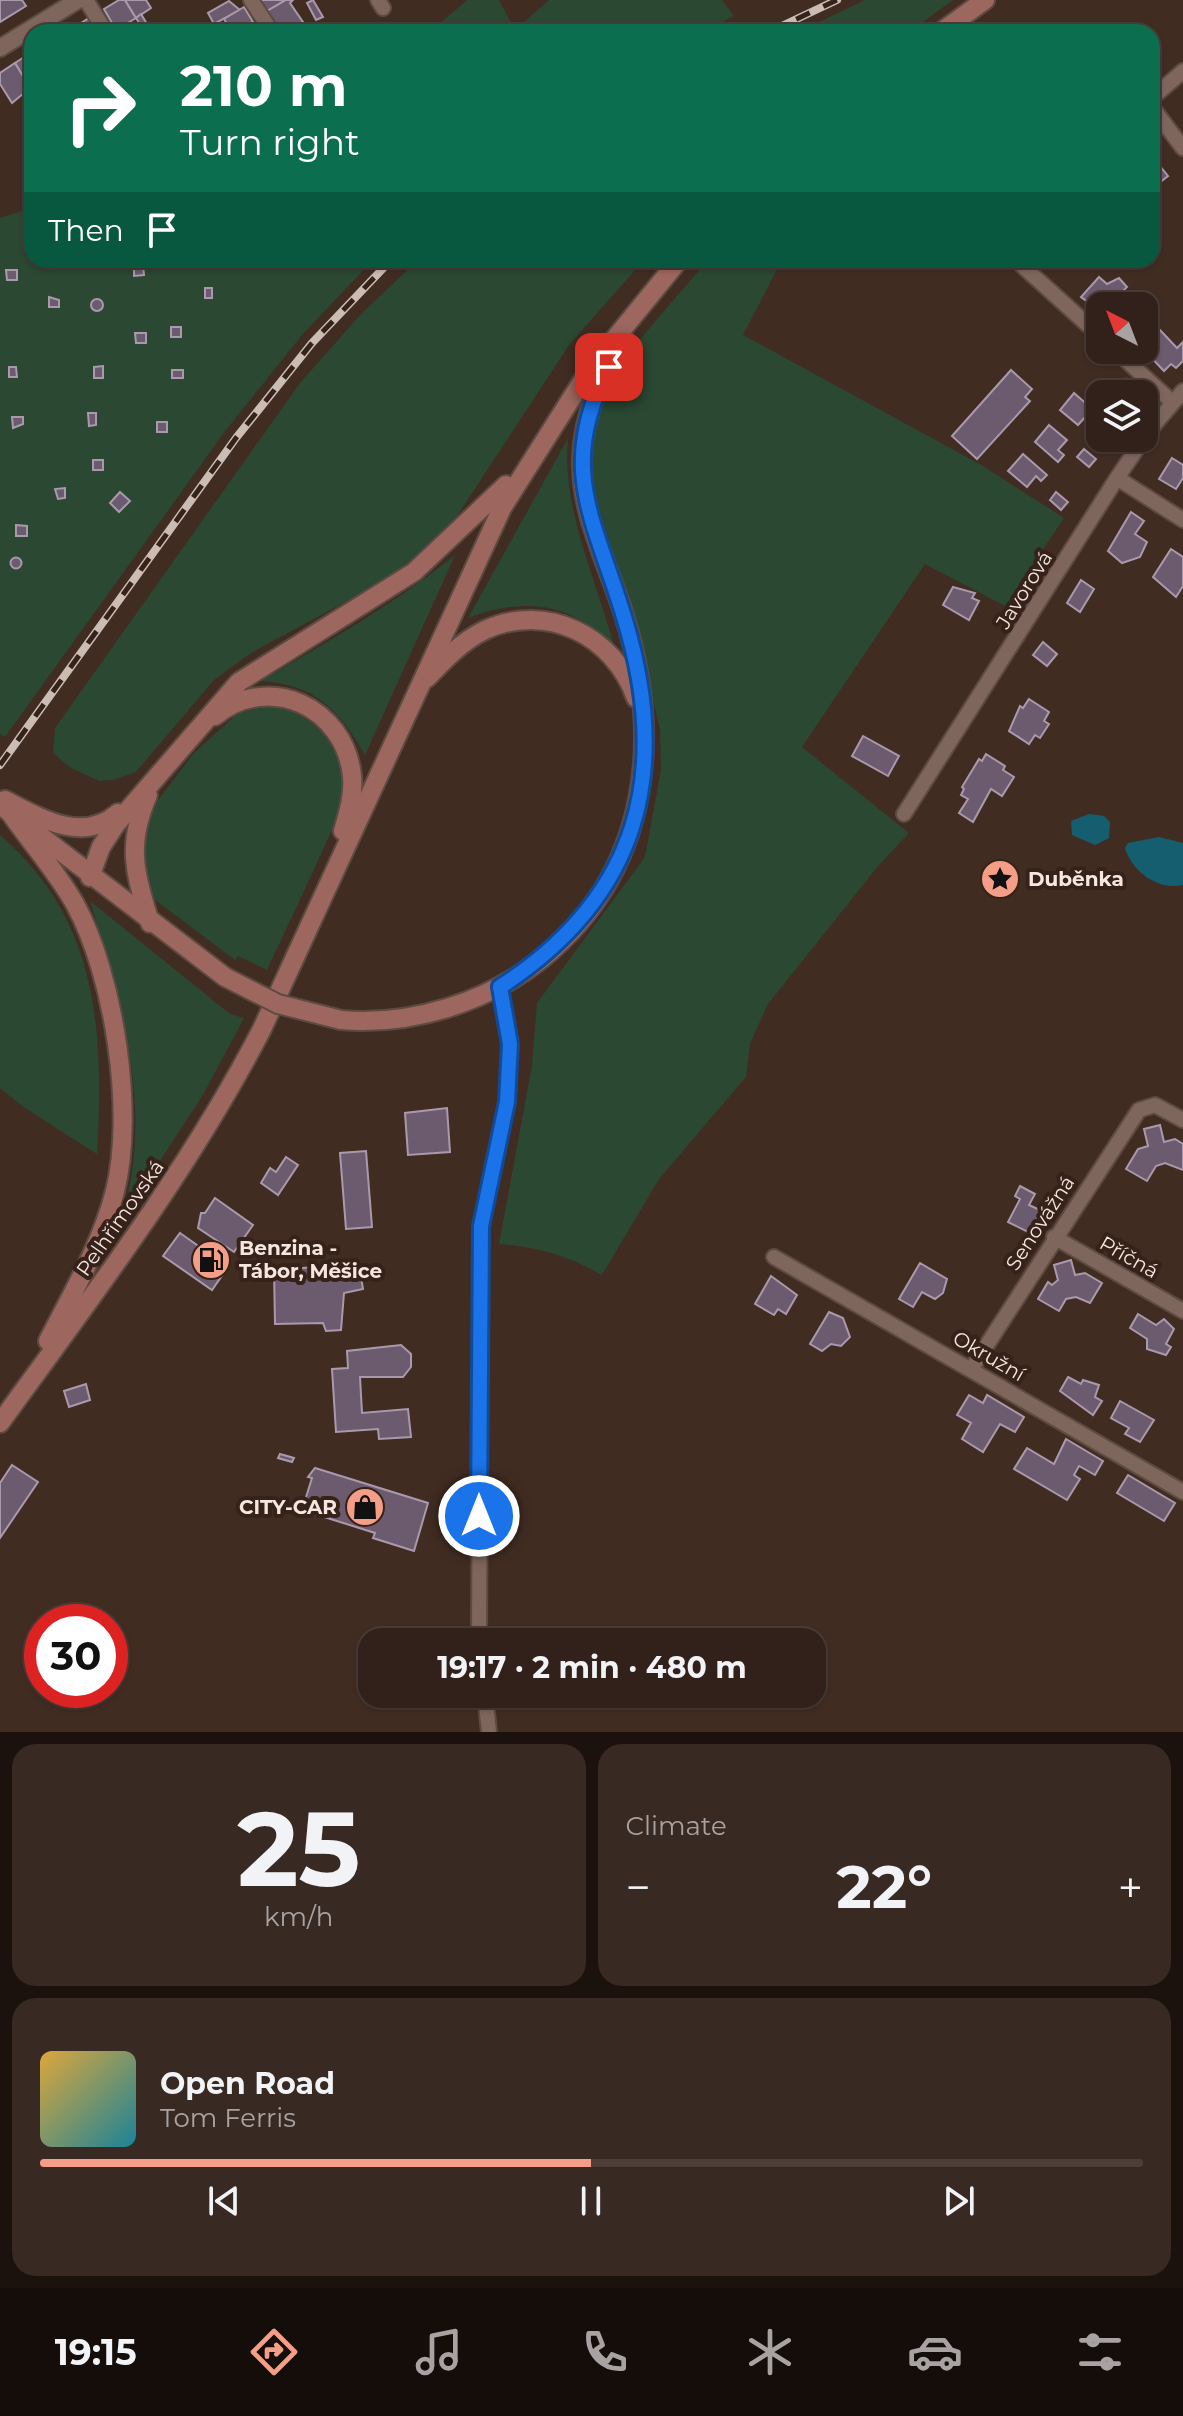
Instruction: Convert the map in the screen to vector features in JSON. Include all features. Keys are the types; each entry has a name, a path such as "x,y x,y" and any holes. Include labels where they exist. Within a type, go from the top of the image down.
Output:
{"main road":[{"path":"952,24 985,0"},
{"path":"325,893 487,536 538,447 590,369 672,268"},
{"path":"5,810 225,977 278,1004 341,1020 386,1020 431,1012 500,987 559,944 605,890 622,860 638,806 645,753 635,654 591,520 582,461 592,401 619,348 664,276"},
{"path":"90,877 108,835 239,682 414,572 488,505 538,447"},
{"path":"419,685 461,645 484,631 524,620 557,622 584,634 606,651 633,690 643,719"},
{"path":"194,734 237,703 269,694 300,702 331,727 350,763 352,789 325,893"},
{"path":"0,797 48,821 87,828 111,818 153,783"},
{"path":"150,923 136,877 133,847 138,819 153,783"},
{"path":"5,810 66,889 86,927 109,1007 121,1100 120,1161 111,1203 73,1293 18,1398"},
{"name":"Pelhřimovská","path":"0,1423 187,1160 262,1029 325,893"}],"street":[{"path":"39,24 78,0 99,24"},
{"path":"251,0 267,24"},
{"path":"0,48 24,33"},
{"path":"1160,91 1183,71"},
{"path":"1160,118 1183,148"},
{"path":"1025,268 1086,323"},
{"path":"1134,364 1178,397"},
{"name":"Javorová","path":"904,814 1117,478 1178,397"},
{"path":"1117,478 1183,520"},
{"path":"479,1628 481,1226 507,1102 510,1044 500,987"},
{"name":"Senovážná","path":"972,1368 1139,1110 1147,1105 1164,1108 1183,1120"},
{"name":"Příčná","path":"1054,1237 1183,1311"},
{"name":"Okružní","path":"774,1257 1183,1492"},
{"path":"486,1708 489,1732"}],"green space":[{"path":"467,0 499,0 512,24 439,24"},
{"path":"549,0 722,0 734,16 719,24 522,24"},
{"path":"865,0 953,0 920,24 815,24"},
{"path":"24,210 24,268 365,268 302,335 226,430 5,737 0,734 0,218"},
{"path":"410,268 637,268 569,345 444,536 382,582 251,653 214,680 136,772 99,781 71,768 53,753 55,728 300,383 360,315"},
{"path":"701,268 778,268 743,335 983,466 1064,518 1005,606 925,564 802,747 909,833 879,865 768,1004 750,1044 746,1077 659,1179 602,1275 552,1254 499,1244 532,1065 537,1003 645,857 661,769 660,729 629,604 593,490 591,437 604,394 628,353"},
{"path":"568,438 567,465 575,519 616,653 585,623 549,608 510,607 468,618"},
{"path":"455,555 365,755 345,724 323,702 296,687 260,681 384,606"},
{"path":"267,705 286,709 316,726 336,753 343,787 335,823 267,970 238,956 235,960 154,899 147,880 144,837 148,813 194,753 237,714"},
{"path":"0,835 33,868 58,904 76,941 88,981 95,1022 99,1065 97,1154 22,1106 0,1088"},
{"path":"90,901 230,1014 244,1018 204,1093 121,1221 131,1179 135,1099 123,1020"}],"water":[{"path":"1089,814 1104,816 1110,822 1109,838 1095,845 1072,835 1071,821"},
{"path":"1159,837 1183,843 1183,885 1165,885 1148,878 1129,857 1125,848 1128,843"}],"building":[{"path":"0,0 22,0 26,6 0,22"},
{"path":"125,0 136,18 126,24 113,24 104,9"},
{"path":"125,0 146,0 151,8 136,18"},
{"path":"260,0 286,0 267,11"},
{"path":"286,0 293,0 290,3 303,22 275,24 267,11"},
{"path":"313,0 323,17 316,20 307,3"},
{"path":"229,1 240,10 214,24 208,13"},
{"path":"244,7 253,22 227,24 224,19"},
{"path":"141,14 147,24 140,24 136,18"},
{"path":"24,57 24,78 15,63"},
{"path":"15,63 24,78 24,93 12,103 0,84 0,73"},
{"path":"1160,166 1168,176 1160,182"},
{"path":"134,268 143,268 144,275 134,276"},
{"path":"6,270 17,270 17,280 7,280"},
{"path":"1099,277 1107,284 1119,278 1127,287 1122,292 1086,292 1086,301 1081,297"},
{"path":"205,288 212,288 212,298 205,298"},
{"path":"49,297 59,300 59,307 49,307"},
{"path":"97,299 103,305 97,311 91,305"},
{"path":"171,327 181,327 181,337 171,337"},
{"path":"1158,330 1177,348 1183,342 1183,361 1176,368 1171,364 1164,371 1157,364"},
{"path":"135,333 146,333 146,343 136,343"},
{"path":"103,366 103,378 94,378 94,367"},
{"path":"9,367 16,367 17,377 9,377"},
{"path":"172,370 183,370 183,378 172,378"},
{"path":"1011,370 1032,389 1025,397 1030,401 977,459 952,436"},
{"path":"1074,393 1086,404 1086,416 1078,425 1060,410"},
{"path":"88,413 96,413 96,425 89,426"},
{"path":"12,417 23,417 23,424 13,428"},
{"path":"157,422 167,422 167,432 157,432"},
{"path":"1049,425 1067,440 1058,450 1064,455 1058,462 1035,442"},
{"path":"1084,449 1096,459 1089,467 1077,457"},
{"path":"1023,454 1047,475 1041,481 1036,476 1027,487 1008,471"},
{"path":"1172,458 1183,465 1183,478 1176,489 1159,479"},
{"path":"93,460 103,460 103,470 93,470"},
{"path":"65,488 65,498 58,499 55,489"},
{"path":"120,492 130,501 119,512 110,503"},
{"path":"1056,492 1068,502 1061,510 1050,500"},
{"path":"1131,512 1144,521 1135,534 1147,542 1140,557 1122,563 1108,551"},
{"path":"16,525 27,526 27,536 16,536"},
{"path":"1171,549 1183,557 1183,586 1176,597 1153,577"},
{"path":"16,558 21,563 16,568 11,563"},
{"path":"1081,580 1094,589 1080,612 1067,603"},
{"path":"953,587 975,593 972,598 979,601 969,620 943,605"},
{"path":"1043,642 1057,654 1047,666 1033,655"},
{"path":"1029,699 1049,712 1044,721 1049,724 1040,738 1035,735 1029,744 1009,731 1020,706 1023,708"},
{"path":"863,736 899,756 888,776 852,756"},
{"path":"986,754 1005,766 1003,770 1014,777 1002,796 991,789 973,822 959,813 968,799 961,795 962,787 979,759 982,761"},
{"path":"447,1108 450,1152 408,1155 405,1113"},
{"path":"1160,1125 1164,1142 1175,1139 1183,1144 1183,1170 1165,1163 1156,1166 1147,1181 1126,1169 1138,1149 1148,1146 1144,1129"},
{"path":"366,1151 372,1227 346,1229 340,1153"},
{"path":"286,1157 298,1165 278,1195 261,1183 270,1168 276,1172"},
{"path":"1020,1186 1035,1194 1029,1205 1042,1211 1030,1233 1008,1222 1020,1199 1015,1196"},
{"path":"215,1198 253,1225 234,1252 198,1228 201,1213 205,1213"},
{"path":"180,1233 228,1267 212,1290 163,1256"},
{"path":"1071,1260 1075,1275 1085,1273 1102,1283 1090,1303 1076,1297 1066,1299 1059,1311 1038,1299 1048,1282 1052,1285 1058,1280 1054,1265"},
{"path":"920,1263 947,1279 943,1293 935,1299 922,1292 913,1307 899,1299"},
{"path":"359,1264 363,1289 344,1293 341,1330 326,1331 323,1323 275,1324 274,1270"},
{"path":"771,1276 797,1295 786,1314 778,1309 774,1315 755,1304"},
{"path":"829,1312 843,1318 850,1337 841,1346 831,1344 822,1351 810,1344"},
{"path":"1138,1314 1156,1325 1164,1319 1174,1329 1166,1344 1171,1347 1166,1355 1147,1349 1147,1339 1130,1328"},
{"path":"401,1345 411,1354 411,1367 403,1377 360,1377 362,1413 408,1409 411,1437 379,1439 378,1429 336,1432 332,1369 348,1368 347,1351"},
{"path":"1068,1377 1081,1384 1083,1380 1099,1385 1095,1397 1102,1401 1093,1415 1060,1391"},
{"path":"86,1384 90,1400 69,1407 64,1391"},
{"path":"969,1395 983,1403 987,1395 1024,1417 1015,1432 1000,1424 983,1452 962,1439 971,1423 957,1415"},
{"path":"1120,1401 1154,1420 1140,1442 1125,1434 1129,1428 1111,1418"},
{"path":"1066,1439 1103,1461 1095,1475 1079,1466 1074,1475 1080,1479 1067,1500 1014,1469 1027,1448 1054,1464"},
{"path":"280,1454 294,1458 292,1462 278,1458"},
{"path":"12,1465 38,1482 0,1538 0,1483"},
{"name":"CITY-CAR","path":"315,1468 428,1503 414,1551 373,1538 375,1533 302,1510 312,1478 308,1477"},
{"path":"1128,1475 1175,1503 1164,1521 1117,1493"}],"railway":[{"path":"786,24 837,0"},
{"path":"0,765 236,438 312,343 383,268"}],"place":[{"name":"Duběnka","path":"1000,879"},
{"name":"Benzina - Tábor, Měšice","path":"211,1260"},
{"name":"CITY-CAR","path":"365,1507"}],"route":[{"path":"479,1516 481,1226 507,1102 510,1044 500,987 559,944 605,890 622,860 638,806 645,753 635,654 591,520 583,480 583,442 587,419 592,401 609,367"}]}
